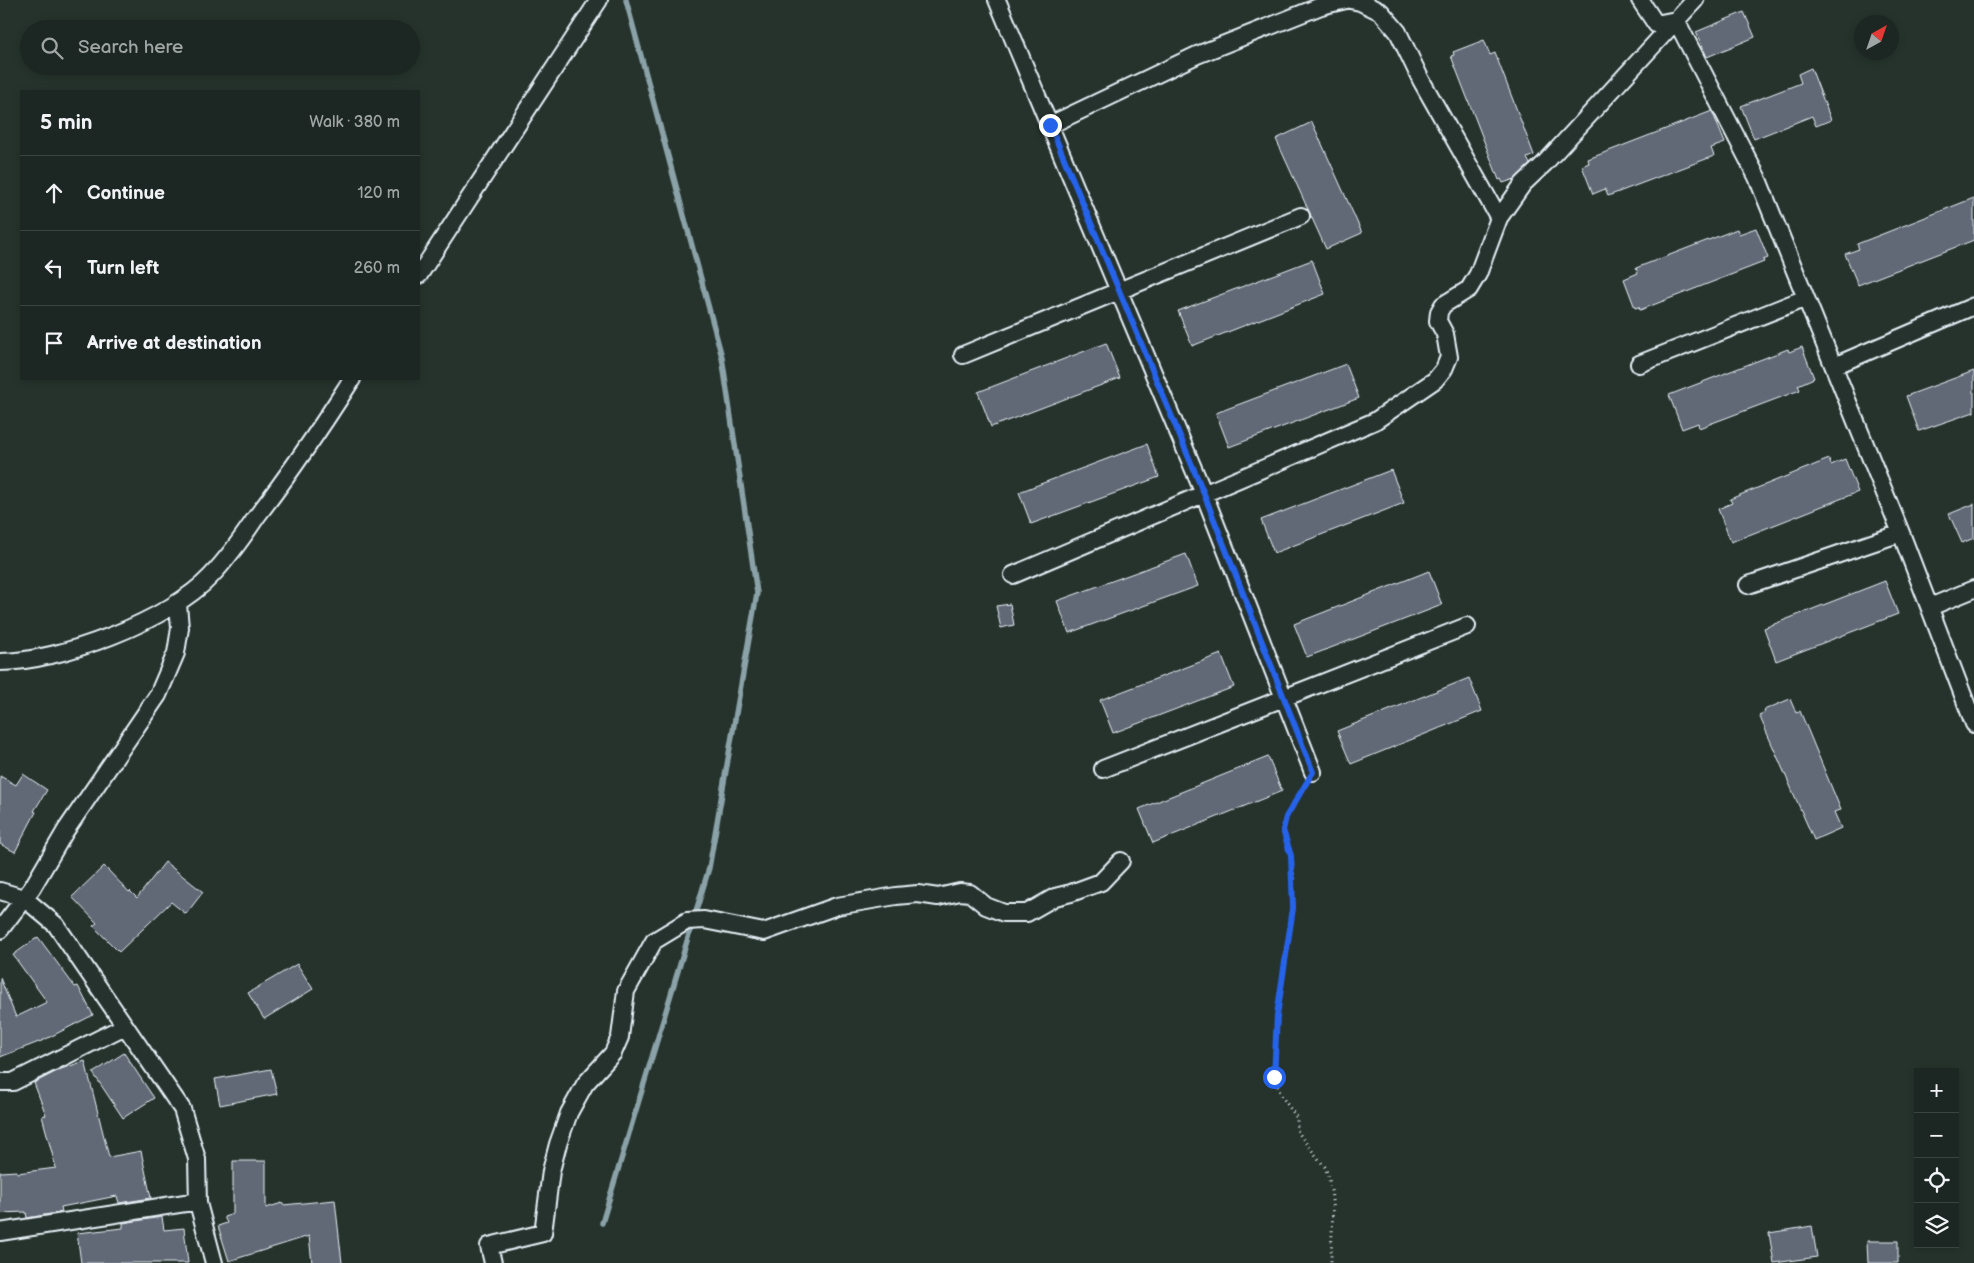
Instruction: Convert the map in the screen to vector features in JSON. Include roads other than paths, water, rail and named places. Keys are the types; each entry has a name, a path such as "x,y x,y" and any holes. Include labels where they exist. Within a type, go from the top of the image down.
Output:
{"street":[{"path":"420,273 599,0"},
{"path":"997,0 1204,494 1313,772"},
{"path":"1050,125 1197,55 1321,6 1346,0"},
{"path":"1350,0 1360,2 1381,12 1398,32 1421,80 1499,218"},
{"path":"1640,0 1656,24 1676,20"},
{"path":"1013,575 1376,421 1435,380 1444,368 1449,356 1444,334 1438,321 1439,312 1443,305 1470,289 1478,274 1499,218 1523,184 1545,163 1695,0"},
{"path":"1676,20 1757,177 1901,533 1974,724"},
{"path":"963,355 1301,216"},
{"path":"1639,364 1806,298"},
{"path":"1834,366 1974,306"},
{"path":"0,662 16,662 52,656 113,635 178,604 210,577 241,539 304,454 351,380"},
{"path":"1748,585 1901,533"},
{"path":"1930,607 1974,589"},
{"path":"0,930 24,898 66,830 158,695 176,653 180,628 178,604"},
{"path":"160,612 180,628"},
{"path":"1103,770 1467,626"},
{"path":"493,1263 489,1246 543,1234 551,1171 569,1113 585,1084 613,1053 620,1037 626,991 654,941 687,922 704,920 764,932 837,906 911,894 938,897 960,892 970,893 986,906 1004,913 1027,913 1056,897 1100,882 1121,861"},
{"path":"0,891 24,898 56,925 182,1109 197,1159 198,1201 214,1263"},
{"path":"0,1082 13,1082 125,1026"},
{"path":"0,1232 198,1201"}],"waterway":[{"path":"602,1223 709,868 757,593 722,357 626,0"}]}
